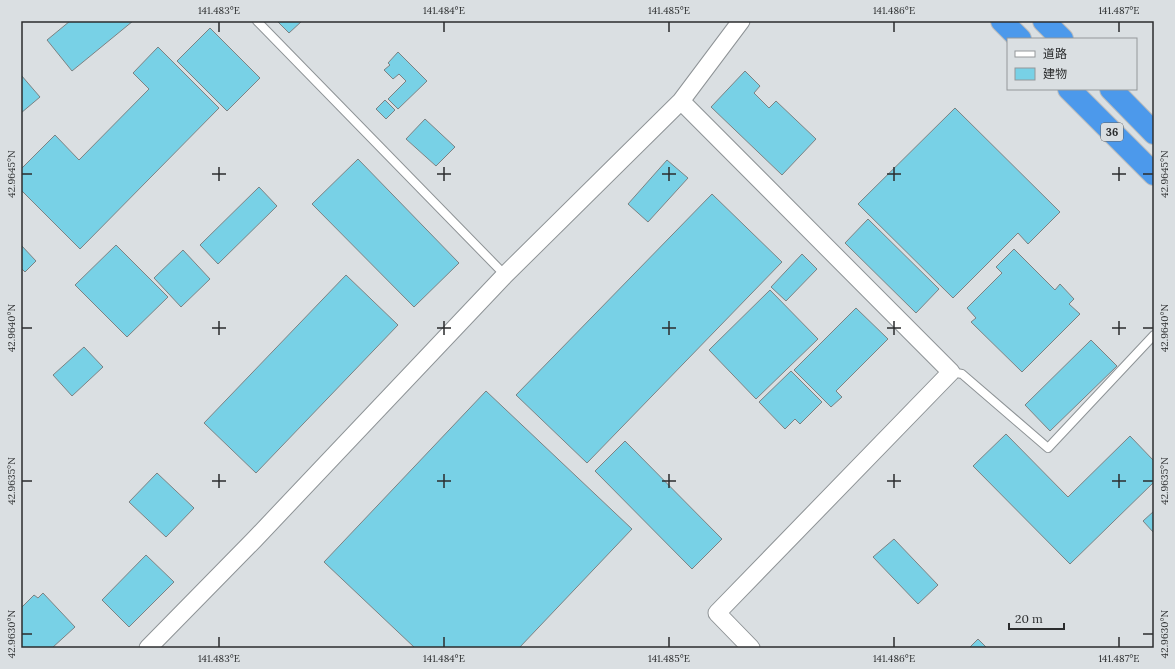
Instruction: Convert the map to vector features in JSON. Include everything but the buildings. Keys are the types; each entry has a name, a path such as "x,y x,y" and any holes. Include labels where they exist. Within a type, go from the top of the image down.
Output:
{"highway":[{"path":"1002,21 1019,38"},
{"path":"1044,21 1061,38"},
{"name":"36","path":"1071,90 1154,174"},
{"name":"36","path":"1112,90 1154,132"}],"street":[{"path":"148,648 254,540 505,275 681,101 741,21"},
{"path":"681,101 951,372 717,613 751,648"}],"lane":[{"path":"257,21 505,275"},
{"path":"951,372 962,374 1048,448 1154,335"}]}
